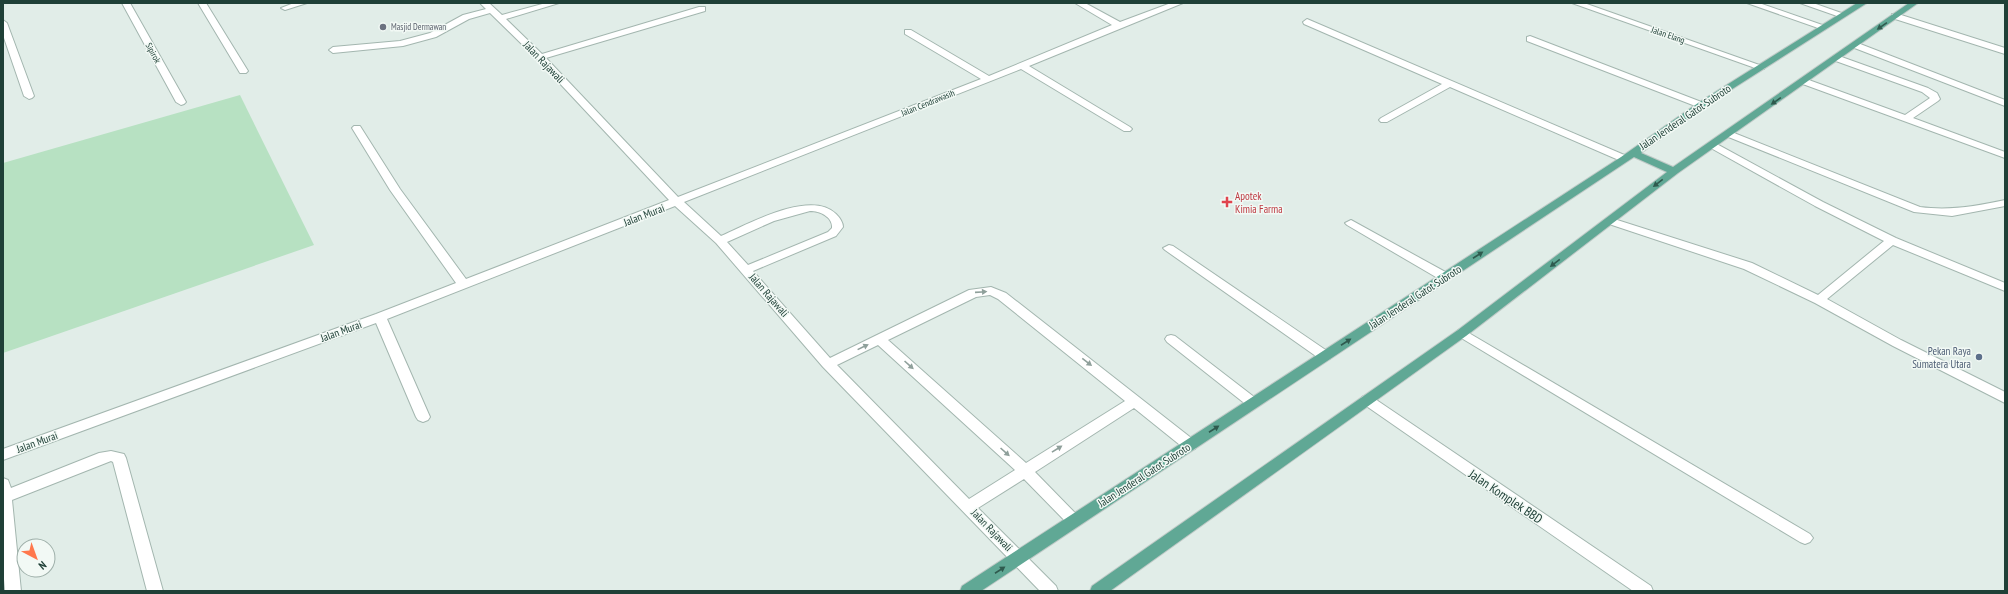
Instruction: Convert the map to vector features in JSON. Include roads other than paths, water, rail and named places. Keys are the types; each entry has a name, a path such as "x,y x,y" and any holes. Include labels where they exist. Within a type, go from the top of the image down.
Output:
{"main road":[{"name":"Jalan Jenderal Gatot Subroto","path":"968,591 1629,156 1701,105 1862,3"},
{"path":"1098,591 1462,333 1674,171 1729,134 1914,3"},
{"path":"1629,156 1674,171"}],"street":[{"name":"Sipirok","path":"126,3 181,102"},
{"path":"202,3 243,71"},
{"path":"285,8 303,3"},
{"path":"332,50 400,44 433,35 466,17 492,10 554,3"},
{"path":"1079,3 1119,24"},
{"name":"Jalan Cendrawasih","path":"678,202 1022,66 1119,24 1179,3"},
{"name":"Jalan Elang","path":"1576,3 1761,67"},
{"path":"1750,3 1824,27"},
{"path":"1804,3 1843,15"},
{"path":"540,57 702,9"},
{"name":"Jalan Rajawali","path":"492,10 540,57 678,202 720,241 828,364 1050,591"},
{"path":"1895,16 2005,51"},
{"path":"1306,22 1448,84 1629,156"},
{"path":"3,23 29,96"},
{"path":"908,32 988,79"},
{"path":"1530,39 1701,105"},
{"path":"1855,45 2005,103"},
{"path":"1836,58 1925,90 1934,95 1935,99 1907,118"},
{"path":"1022,66 1128,129"},
{"path":"1803,82 1907,118 2005,155"},
{"path":"1384,120 1448,84"},
{"path":"358,128 395,190 463,284"},
{"path":"1729,134 1918,210 1950,214 1964,213 2005,203"},
{"path":"1713,145 1819,204 1892,240 2005,287"},
{"name":"Jalan Murai","path":"3,455 380,317 678,202"},
{"path":"720,241 799,208 820,208 836,220 838,225 837,230 832,234 746,270"},
{"path":"1610,221 1748,266 1819,300 1897,343 2005,398"},
{"path":"1351,223 1445,277"},
{"path":"1819,300 1892,240"},
{"path":"1170,248 1325,356"},
{"path":"828,364 973,293 991,291 1002,296 1190,445"},
{"path":"380,317 423,416"},
{"path":"1462,333 1805,538"},
{"path":"880,339 1024,470 1074,521"},
{"path":"1171,339 1253,403"},
{"name":"Jalan Komplek BBD","path":"1367,400 1645,591"},
{"path":"968,507 1024,470 1135,401"},
{"path":"13,591 4,491 110,456 119,458 155,591"}],"place":[{"name":"Masjid Dermawan","path":"383,27"},
{"name":"Apotek Kimia Farma","path":"1227,202"},
{"name":"Pekan Raya Sumatera Utara","path":"1979,357"}]}
